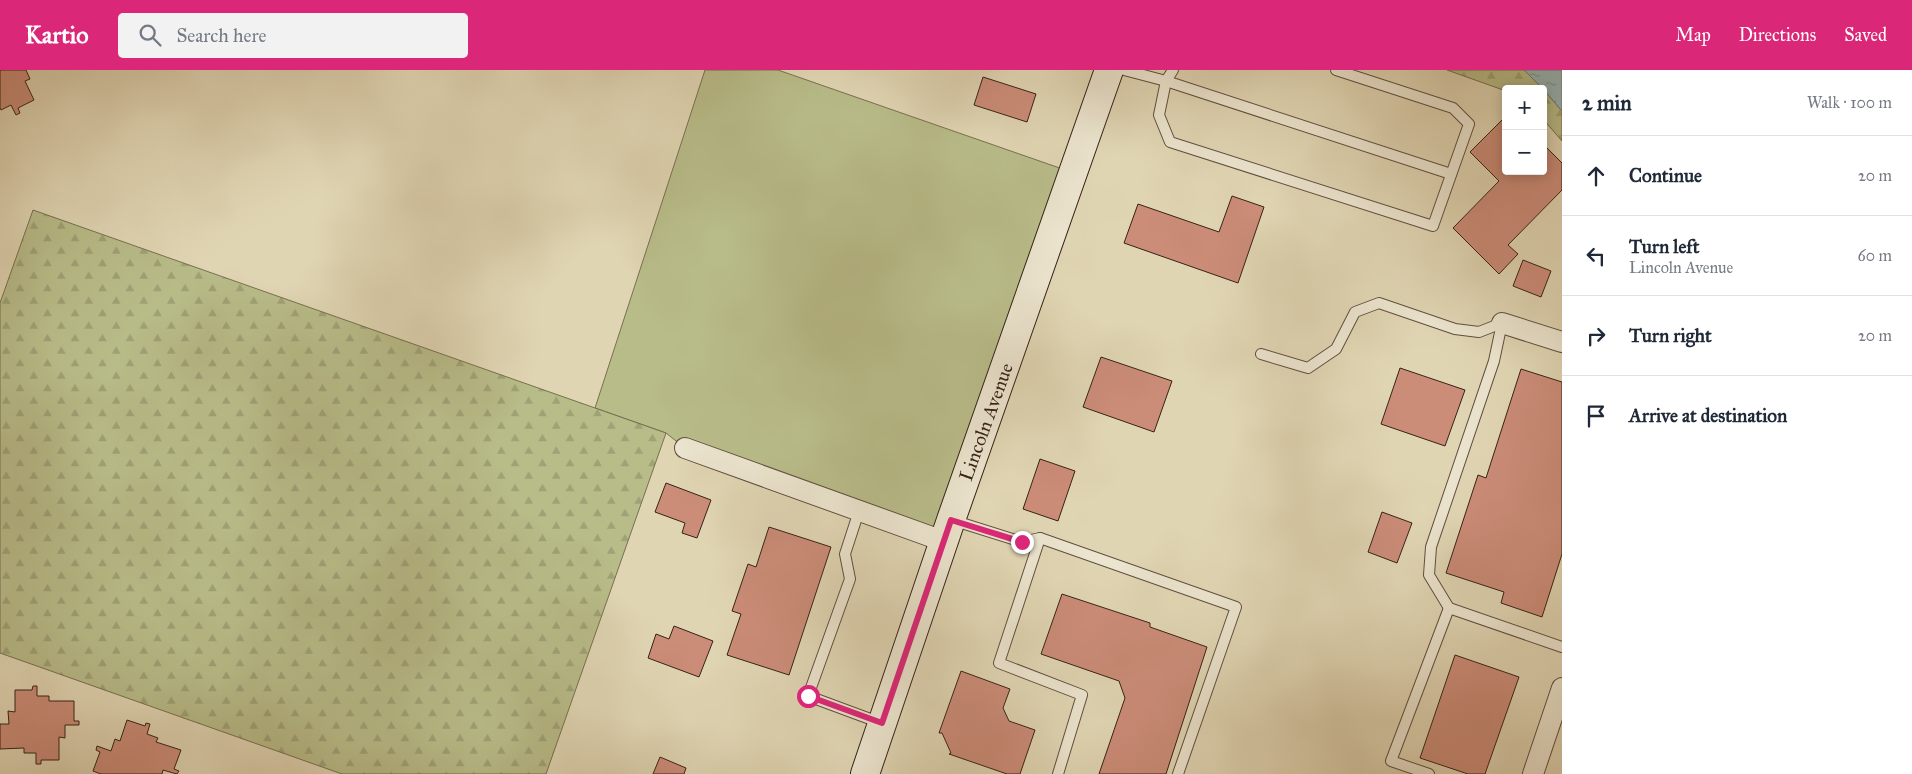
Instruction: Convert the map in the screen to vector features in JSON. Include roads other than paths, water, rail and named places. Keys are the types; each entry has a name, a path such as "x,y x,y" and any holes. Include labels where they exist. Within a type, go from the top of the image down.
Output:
{"main road":[{"name":"Lincoln Avenue","path":"865,774 947,531 1109,70"}],"street":[{"path":"1502,323 1562,342"},
{"path":"685,448 859,511 947,531"},
{"path":"1533,774 1562,688"}],"lane":[{"path":"1124,70 1451,174"},
{"path":"1173,70 1166,82 1160,116 1170,142 1433,226 1469,124 1453,108 1336,70"},
{"path":"1261,354 1308,368 1336,349 1355,312 1379,303 1455,329 1479,332 1502,323"},
{"path":"1502,323 1494,361 1431,547 1429,575 1449,608 1562,647"},
{"path":"859,511 845,554 850,579 808,696 882,723"},
{"path":"947,531 1022,542 1040,538 1236,606 1178,774"},
{"path":"1040,538 998,663 1082,695 1058,774"},
{"path":"1429,774 1391,761 1449,608"}],"water":[{"path":"1524,70 1562,70 1562,111 1547,94 1547,85 1539,85"}]}
